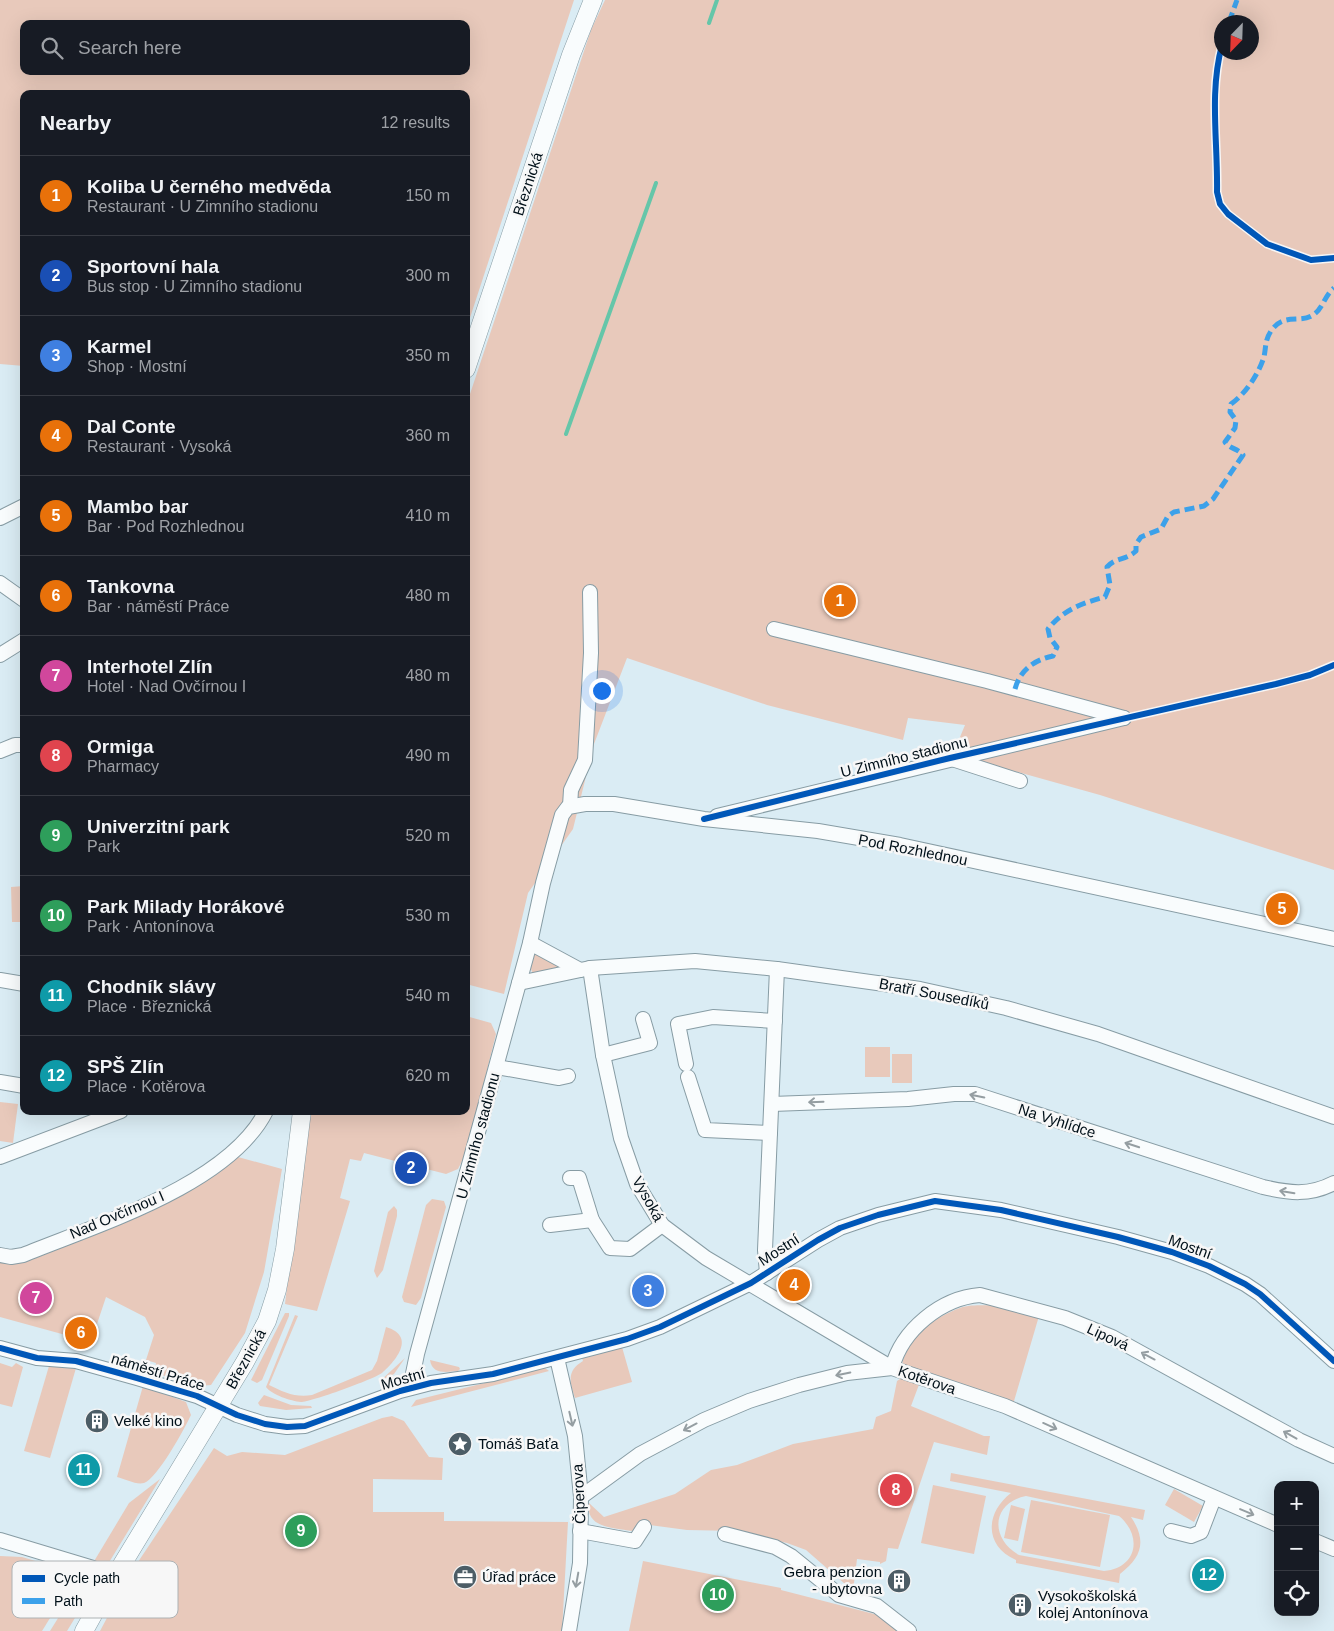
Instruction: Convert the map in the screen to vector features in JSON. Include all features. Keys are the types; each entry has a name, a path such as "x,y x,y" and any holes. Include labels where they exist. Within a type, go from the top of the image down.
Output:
{"main road":[{"name":"Březnická","path":"470,357 571,55 593,0"},
{"name":"Březnická","path":"124,1561 219,1407 260,1335 277,1290 287,1238 302,1115"},
{"name":"Březnická","path":"84,1631 91,1618"}],"street":[{"path":"0,518 20,508"},
{"path":"0,583 20,597"},
{"path":"570,806 571,790 585,760 591,653 590,592"},
{"name":"U Zimního stadionu","path":"704,819 950,758 1118,720 987,681 774,629"},
{"path":"0,655 20,642"},
{"path":"0,751 20,745"},
{"path":"950,758 1020,781"},
{"name":"Pod Rozhlednou","path":"570,806 614,804 704,819 818,831 900,846 1334,939"},
{"name":"U Zimního stadionu","path":"410,1388 417,1354 530,943 543,883 562,815 566,808 570,806"},
{"path":"530,943 585,969"},
{"name":"Bratří Sousedíků","path":"519,983 585,969 695,961 777,969 920,990 1052,1020 1098,1034 1334,1117"},
{"name":"Vysoká","path":"585,969 621,1138 637,1184 662,1226 691,1248 892,1368"},
{"path":"767,1273 765,1250 777,969"},
{"path":"0,980 20,983"},
{"path":"770,1133 705,1130 687,1071 678,1024 713,1018 775,1021"},
{"path":"603,1055 650,1043 643,1019"},
{"path":"496,1067 559,1078 568,1076"},
{"path":"0,1082 20,1085"},
{"name":"Na Vyhlídce","path":"772,1104 975,1094 1262,1187 1294,1194 1312,1192 1334,1183"},
{"path":"0,1157 107,1115"},
{"name":"Nad Ovčírnou I","path":"0,1255 11,1257 23,1255 164,1197 237,1148 256,1130 264,1115"},
{"path":"570,1178 579,1178 592,1220 610,1248 630,1249 662,1226"},
{"name":"Mostní","path":"219,1407 265,1424 296,1427 319,1422 410,1388 493,1374 644,1333 751,1283 840,1228 878,1215 935,1201 973,1205 1118,1237 1172,1252 1209,1266 1260,1294 1334,1361"},
{"path":"550,1226 592,1220"},
{"name":"Lipová","path":"892,1368 900,1347 926,1317 945,1305 965,1296 989,1297 1064,1318 1112,1337 1299,1440 1334,1456"},
{"name":"náměstí Práce","path":"0,1348 37,1358 76,1361 95,1366 186,1393 219,1407"},
{"name":"Čiperova","path":"557,1358 575,1436 581,1497 580,1563 569,1631"},
{"name":"Kotěrova","path":"581,1497 640,1454 704,1420 749,1401 799,1385 846,1373 892,1368 1005,1406 1274,1523"},
{"path":"1171,1531 1191,1536 1201,1532 1214,1498"},
{"path":"580,1531 635,1541 644,1527"},
{"path":"725,1534 774,1547 791,1556 839,1595 877,1606 909,1631"},
{"path":"0,1540 70,1561"},
{"path":"1319,1543 1334,1549"}],"shaded area":[{"path":"0,0 574,0 470,318 470,90 20,90 20,366 0,364"},
{"path":"605,0 1334,0 1334,870 1100,795 953,754 965,725 908,718 903,740 767,705 627,658 594,744 573,829 528,893 504,994 470,985 470,394 591,30"},
{"path":"20,886 20,922 12,922 11,887"},
{"path":"538,953 563,968 537,974 532,972 530,966 533,955"},
{"path":"470,1017 491,1023 496,1034 467,1151 458,1169 446,1174 364,1153 361,1161 350,1159 340,1198 350,1201 317,1311 285,1304 307,1115 470,1115"},
{"path":"865,1047 890,1047 890,1077 865,1077"},
{"path":"892,1054 912,1054 912,1083 892,1083"},
{"path":"0,1102 18,1104 13,1143 0,1141"},
{"path":"238,1157 282,1169 264,1272 245,1333 211,1385 199,1386 155,1373 156,1363 146,1360 154,1335 145,1317 106,1297 91,1342 0,1317 0,1252 46,1250 148,1213 194,1188"},
{"path":"432,1199 444,1201 446,1207 421,1298 416,1305 404,1302 402,1297 426,1205"},
{"path":"394,1206 397,1210 397,1216 383,1270 377,1278 374,1271 388,1212"},
{"path":"996,1305 1039,1316 1012,1403 902,1364 910,1345 924,1329 941,1317 964,1307"},
{"path":"285,1313 289,1313 289,1316 262,1380 257,1383 251,1380"},
{"path":"295,1315 298,1316 269,1385 290,1394 312,1395 372,1370 377,1361 386,1327 395,1331 400,1336 401,1348 393,1362 377,1376 307,1401 301,1402 287,1399 273,1393 266,1387"},
{"path":"622,1347 632,1382 575,1398 571,1377 574,1369 583,1361 582,1358"},
{"path":"405,1358 394,1374 380,1381"},
{"path":"430,1360 459,1367 460,1369 449,1372 437,1370 431,1365"},
{"path":"0,1363 12,1367 16,1363 23,1367 12,1407 0,1404"},
{"path":"49,1366 76,1368 50,1458 24,1451"},
{"path":"545,1368 549,1371 411,1407 416,1400"},
{"path":"903,1377 920,1382 911,1406 984,1436 990,1436 987,1455 934,1442 898,1549 888,1548 886,1561 880,1564 880,1562 857,1559 853,1591 806,1550 787,1543 738,1531 687,1530 642,1524 632,1531 602,1525 592,1518 589,1511 589,1503 604,1517 675,1494 711,1470 737,1465 793,1444 873,1429 876,1417 891,1411 897,1381"},
{"path":"143,1386 186,1402 191,1415 156,1473 144,1483 134,1483 117,1477"},
{"path":"264,1395 291,1405 311,1406 312,1408 286,1410 260,1406 258,1403"},
{"path":"392,1416 404,1421 429,1457 443,1458 442,1480 373,1479 373,1512 444,1512 444,1521 568,1522 562,1631 100,1631 107,1618 178,1618 178,1561 139,1561 214,1448 227,1456 242,1452 285,1455 382,1418"},
{"path":"951,1473 1145,1510 1143,1520 1131,1517 1139,1534 1140,1548 1133,1561 1120,1574 1119,1583 1016,1563 1016,1560 998,1546 992,1529 996,1510 1011,1493 950,1481","holes":["1026,1496 1119,1516 1127,1524 1131,1533 1134,1541 1133,1550 1130,1558 1124,1564 1115,1569 1104,1571 1019,1555 1003,1540 998,1522 1006,1506 1014,1500"]},
{"path":"160,1479 110,1561 94,1561 129,1503"},
{"path":"933,1485 986,1496 974,1554 921,1543"},
{"path":"1174,1489 1203,1506 1194,1522 1165,1505"},
{"path":"1031,1500 1110,1515 1100,1567 1021,1552"},
{"path":"1011,1505 1025,1509 1018,1541 1004,1538"},
{"path":"0,1556 22,1557 36,1561 12,1561 12,1618 50,1618 42,1631 0,1631"},
{"path":"643,1561 781,1588 781,1590 878,1615 901,1631 629,1631"},
{"path":"58,1618 75,1618 67,1631 50,1631"}],"waterway":[{"path":"709,23 717,0"},
{"path":"566,434 656,183"}],"marked path":[{"path":"1232,15 1237,0"},
{"path":"1015,689 1024,671 1034,663 1053,656 1057,647 1050,638 1048,629 1054,622 1074,608 1105,597 1110,585 1107,567 1110,564 1136,551 1136,544 1141,537 1161,529 1168,516 1174,512 1204,506 1213,499 1243,455 1225,442 1235,428 1236,420 1230,412 1231,404 1251,383 1264,357 1269,334 1281,322 1302,319 1313,315 1334,288"}],"cycle path":[{"path":"1219,60 1215,118 1217,192 1220,204 1228,214 1267,244 1311,260 1334,258"},
{"path":"704,819 950,758 1276,684 1310,675 1334,665"},
{"path":"0,1348 37,1358 76,1361 137,1378 197,1396 237,1415 265,1424 287,1427 305,1426 400,1391 431,1383 493,1374 627,1339 660,1327 751,1283 840,1228 878,1215 935,1201 1001,1210 1118,1237 1172,1252 1209,1266 1245,1284 1260,1294 1334,1361"}],"place":[{"name":"Koliba U černého medvěda","path":"840,601"},
{"name":"Mambo bar","path":"1282,909"},
{"name":"Sportovní hala","path":"411,1168"},
{"name":"Dal Conte","path":"794,1285"},
{"name":"Karmel","path":"648,1291"},
{"name":"Interhotel Zlín","path":"36,1298"},
{"name":"Tankovna","path":"81,1333"},
{"name":"Velké kino","path":"97,1421"},
{"name":"Tomáš Baťa","path":"460,1444"},
{"name":"Chodník slávy","path":"84,1470"},
{"name":"Ormiga","path":"896,1490"},
{"name":"Univerzitní park","path":"301,1531"},
{"name":"SPŠ Zlín","path":"1208,1575"},
{"name":"Úřad práce","path":"465,1577"},
{"name":"Gebra penzion - ubytovna","path":"899,1581"},
{"name":"Park Milady Horákové","path":"718,1595"},
{"name":"Vysokoškolská kolej Antonínova","path":"1020,1605"}]}
